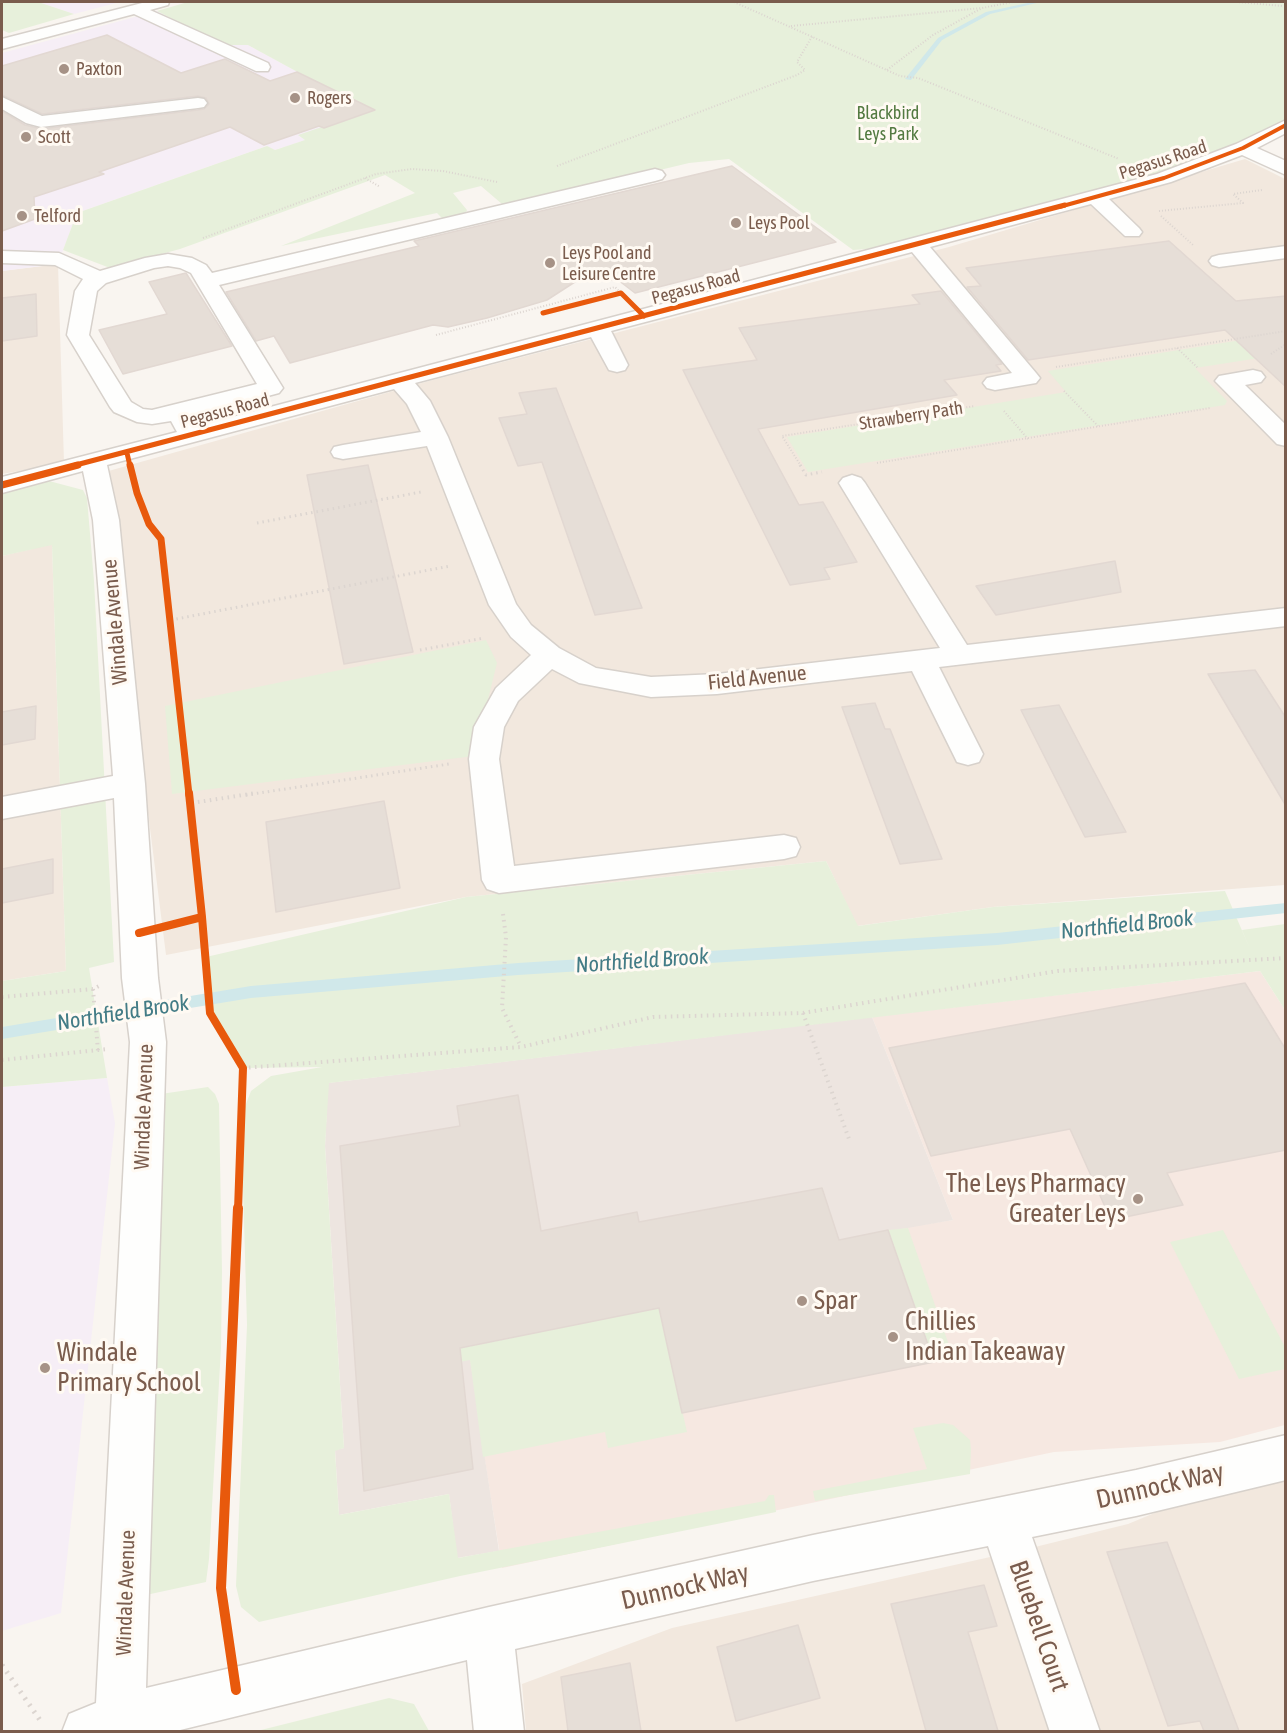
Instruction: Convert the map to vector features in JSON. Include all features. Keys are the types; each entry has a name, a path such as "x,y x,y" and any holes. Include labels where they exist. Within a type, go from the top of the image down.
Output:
{"street":[{"path":"2,44 162,2"},
{"path":"135,9 262,67"},
{"path":"2,102 41,122 198,103"},
{"name":"Pegasus Road","path":"2,485 1164,178 1243,148 1286,125"},
{"path":"1243,148 1286,169"},
{"path":"207,280 523,197 655,175"},
{"path":"1095,197 1132,232"},
{"path":"917,245 1028,378 995,383"},
{"path":"1219,261 1286,252"},
{"path":"2,258 59,259 99,278"},
{"path":"168,260 186,262 199,269 271,388 152,417 137,415 122,407 78,335 78,322 86,291 90,284 99,278 152,262 168,260"},
{"path":"598,328 617,365"},
{"path":"1253,377 1227,381 1286,439"},
{"name":"Field Avenue","path":"400,381 418,401 436,436 487,559 503,605 521,631 549,655 589,676 651,687 717,684 1286,617"},
{"path":"178,412 191,436"},
{"path":"343,452 436,436"},
{"name":"Windale Avenue","path":"94,462 106,520 129,784 140,973 147,1036 104,1725"},
{"path":"852,483 959,656"},
{"path":"549,655 506,695 489,727 483,759 499,879 784,847"},
{"path":"921,660 968,754"},
{"path":"2,808 129,784"},
{"name":"Dunnock Way","path":"104,1725 489,1631 813,1558 1136,1493 1286,1457"},
{"name":"Bluebell Court","path":"1003,1521 1075,1731"},
{"path":"489,1631 499,1731"}],"path":[{"path":"734,2 813,35 900,76 918,78 1164,178"},
{"path":"790,26 982,9 1013,2"},
{"path":"1236,2 1284,7"},
{"path":"1274,2 1284,7"},
{"path":"887,70 933,35 982,9"},
{"path":"523,197 521,180 797,75 805,70 797,62 813,35"},
{"path":"168,260 192,242 364,178 393,170 443,171 486,179 523,197"},
{"path":"364,178 380,187"},
{"path":"1219,261 1213,262 1156,212 1243,203 1233,194 1264,189"},
{"path":"436,335 615,287 644,316"},
{"path":"543,313 621,293"},
{"path":"1055,367 1286,331"},
{"path":"1057,384 1099,427"},
{"path":"877,463 1212,408"},
{"path":"257,523 457,486"},
{"path":"171,620 487,559"},
{"path":"169,608 172,631"},
{"path":"420,650 521,631"},
{"path":"192,803 483,759"},
{"path":"190,791 193,814"},
{"path":"506,937 502,1008 521,1047"},
{"path":"243,1068 521,1047 652,1017 803,1013 1059,972 1286,958"},
{"path":"2,998 93,989 140,973"},
{"path":"93,989 98,1051"},
{"path":"803,1013 849,1139"},
{"path":"2,1060 98,1051 147,1036"},
{"path":"237,1059 243,1068 242,1080"},
{"path":"2,1665 48,1731"}],"shaded area":[{"path":"38,2 120,2 74,14"},
{"path":"157,11 223,45 248,45 370,111 299,136 306,140 275,150 267,146 77,213 58,264 2,271 2,53"},
{"path":"1245,159 1285,179 1285,885 993,907 857,926 826,861 466,897 166,955 105,472 429,381 949,247"},
{"path":"58,264 64,463 2,474 2,271"},
{"path":"52,544 66,971 2,981 2,556"},
{"path":"1260,971 1285,1010 1285,1425 1220,1442 1054,1452 502,1568 469,1360 822,1188 888,1230 953,1220 872,1017"},
{"path":"872,1017 953,1220 839,1240 822,1188 722,1295 452,1350 470,1360 499,1551 457,1558 449,1494 339,1515 335,1450 344,1448 325,1146 328,1083"},
{"name":"Windale Primary School","path":"107,1078 115,1123 61,1613 2,1631 2,1087"},
{"path":"1285,1479 1285,1731 526,1731 522,1684 672,1628 1035,1547 1128,1524 1169,1507"}],"green space":[{"path":"2,2 38,2 74,14 9,33 2,30"},
{"name":"Blackbird Leys Park","path":"188,2 1285,2 1285,125 1164,178 917,245 853,250 729,159 689,163 514,205 502,204 481,186 453,193 467,210 465,215 444,220 437,213 281,246 415,193 385,175 180,249 110,268 63,250 77,213 267,146 275,150 305,140 298,135 369,111 248,45 223,45 157,11"},
{"path":"1285,333 1285,354 1195,368 1227,401 1225,405 808,472 787,437 1066,392 1048,371"},
{"path":"49,481 83,490 87,498 94,581 114,962 89,968 107,1078 2,1087 2,981 66,971 52,545 2,556 2,492"},
{"path":"486,640 497,663 474,756 172,794 165,706"},
{"path":"826,861 858,926 993,907 1225,891 1250,949 1242,930 1285,924 1285,1010 1260,971 329,1083 325,1146 344,1448 335,1451 339,1515 449,1494 458,1558 765,1501 769,1495 774,1495 776,1512 460,1576 259,1622 241,1607 236,1586 247,1325 241,1117 251,1091 271,1076 322,1067 243,1068 210,1013 206,957 466,897"},
{"path":"208,1087 215,1094 219,1104 222,1272 221,1348 209,1559 206,1582 146,1595 164,1143 161,1094"},
{"path":"908,1228 949,1345 929,1348 888,1230"},
{"path":"1223,1230 1285,1347 1285,1369 1239,1379 1170,1242"},
{"path":"659,1308 687,1432 608,1448 605,1432 483,1457 470,1360 454,1363 452,1350"},
{"path":"943,1423 953,1425 970,1440 970,1474 815,1501 813,1491 927,1469 913,1428"},
{"path":"389,1698 414,1704 429,1731 257,1731"}],"building":[{"path":"107,35 181,73 225,59 270,81 297,72 375,110 324,128 319,126 264,145 230,127 99,172 104,174 34,197 35,219 2,231 2,111 25,125 41,129 198,110 204,109 209,104 206,98 198,96 42,114 2,95 2,66"},
{"name":"Leys Pool and Leisure Centre","path":"732,166 836,242 635,293 618,280 578,280 547,300 487,318 448,327 433,325 290,363 274,336 256,341 226,292 419,246 414,241"},
{"path":"1169,241 1236,301 1286,296 1286,387 1225,330 1028,360 967,287 981,286 966,268"},
{"path":"186,273 232,346 123,374 99,330 167,314 149,282"},
{"path":"941,291 1002,364 996,365 1001,371 944,380 957,395 758,429 799,505 823,502 857,562 824,568 830,579 790,585 683,370 757,360 739,328 920,304 912,295"},
{"path":"36,294 37,336 2,341 2,298"},
{"path":"556,388 642,608 595,615 542,462 518,466 499,418 527,414 519,393"},
{"path":"368,465 413,652 344,664 307,475"},
{"path":"1115,561 1121,592 996,615 976,586"},
{"path":"1255,670 1286,718 1286,806 1208,674"},
{"path":"875,703 885,729 890,729 942,859 900,864 842,707"},
{"path":"1059,705 1126,832 1085,837 1021,710"},
{"path":"36,706 35,739 2,745 2,712"},
{"path":"384,801 400,888 276,912 266,822"},
{"path":"53,859 53,893 2,903 2,869"},
{"path":"1245,983 1286,1050 1286,1150 1167,1173 1183,1205 1111,1220 1070,1129 931,1156 889,1048"},
{"path":"518,1095 541,1231 637,1212 639,1222 822,1188 839,1240 888,1230 934,1362 682,1413 659,1308 460,1348 473,1469 364,1491 340,1146 460,1126 457,1106"},
{"path":"1167,1542 1239,1731 1204,1731 1200,1721 1168,1726 1107,1552"},
{"path":"984,1585 997,1626 968,1632 998,1731 926,1731 891,1604"},
{"path":"798,1625 820,1698 736,1721 717,1647"},
{"path":"630,1663 641,1731 568,1731 561,1677"}],"waterway":[{"path":"909,79 940,39 988,13 1038,2"},
{"name":"Northfield Brook","path":"2,1033 251,992 518,969 997,939 1286,908"}],"cycle path":[{"path":"2,485 1107,194 1164,178 1243,148 1286,125"},
{"path":"543,313 621,293 644,316"},
{"path":"127,453 137,493 149,524 161,539 202,917"},
{"path":"139,933 202,917 210,1013 243,1068 227,1492 221,1588 236,1690"}],"place":[{"name":"Paxton","path":"64,69"},
{"name":"Rogers","path":"295,98"},
{"name":"Scott","path":"26,137"},
{"name":"Telford","path":"22,216"},
{"name":"Leys Pool","path":"736,223"},
{"name":"Leys Pool and Leisure Centre","path":"550,263"},
{"name":"The Leys Pharmacy Greater Leys","path":"1138,1199"},
{"name":"Spar","path":"802,1301"},
{"name":"Chillies Indian Takeaway","path":"893,1337"},
{"name":"Windale Primary School","path":"45,1368"}]}
